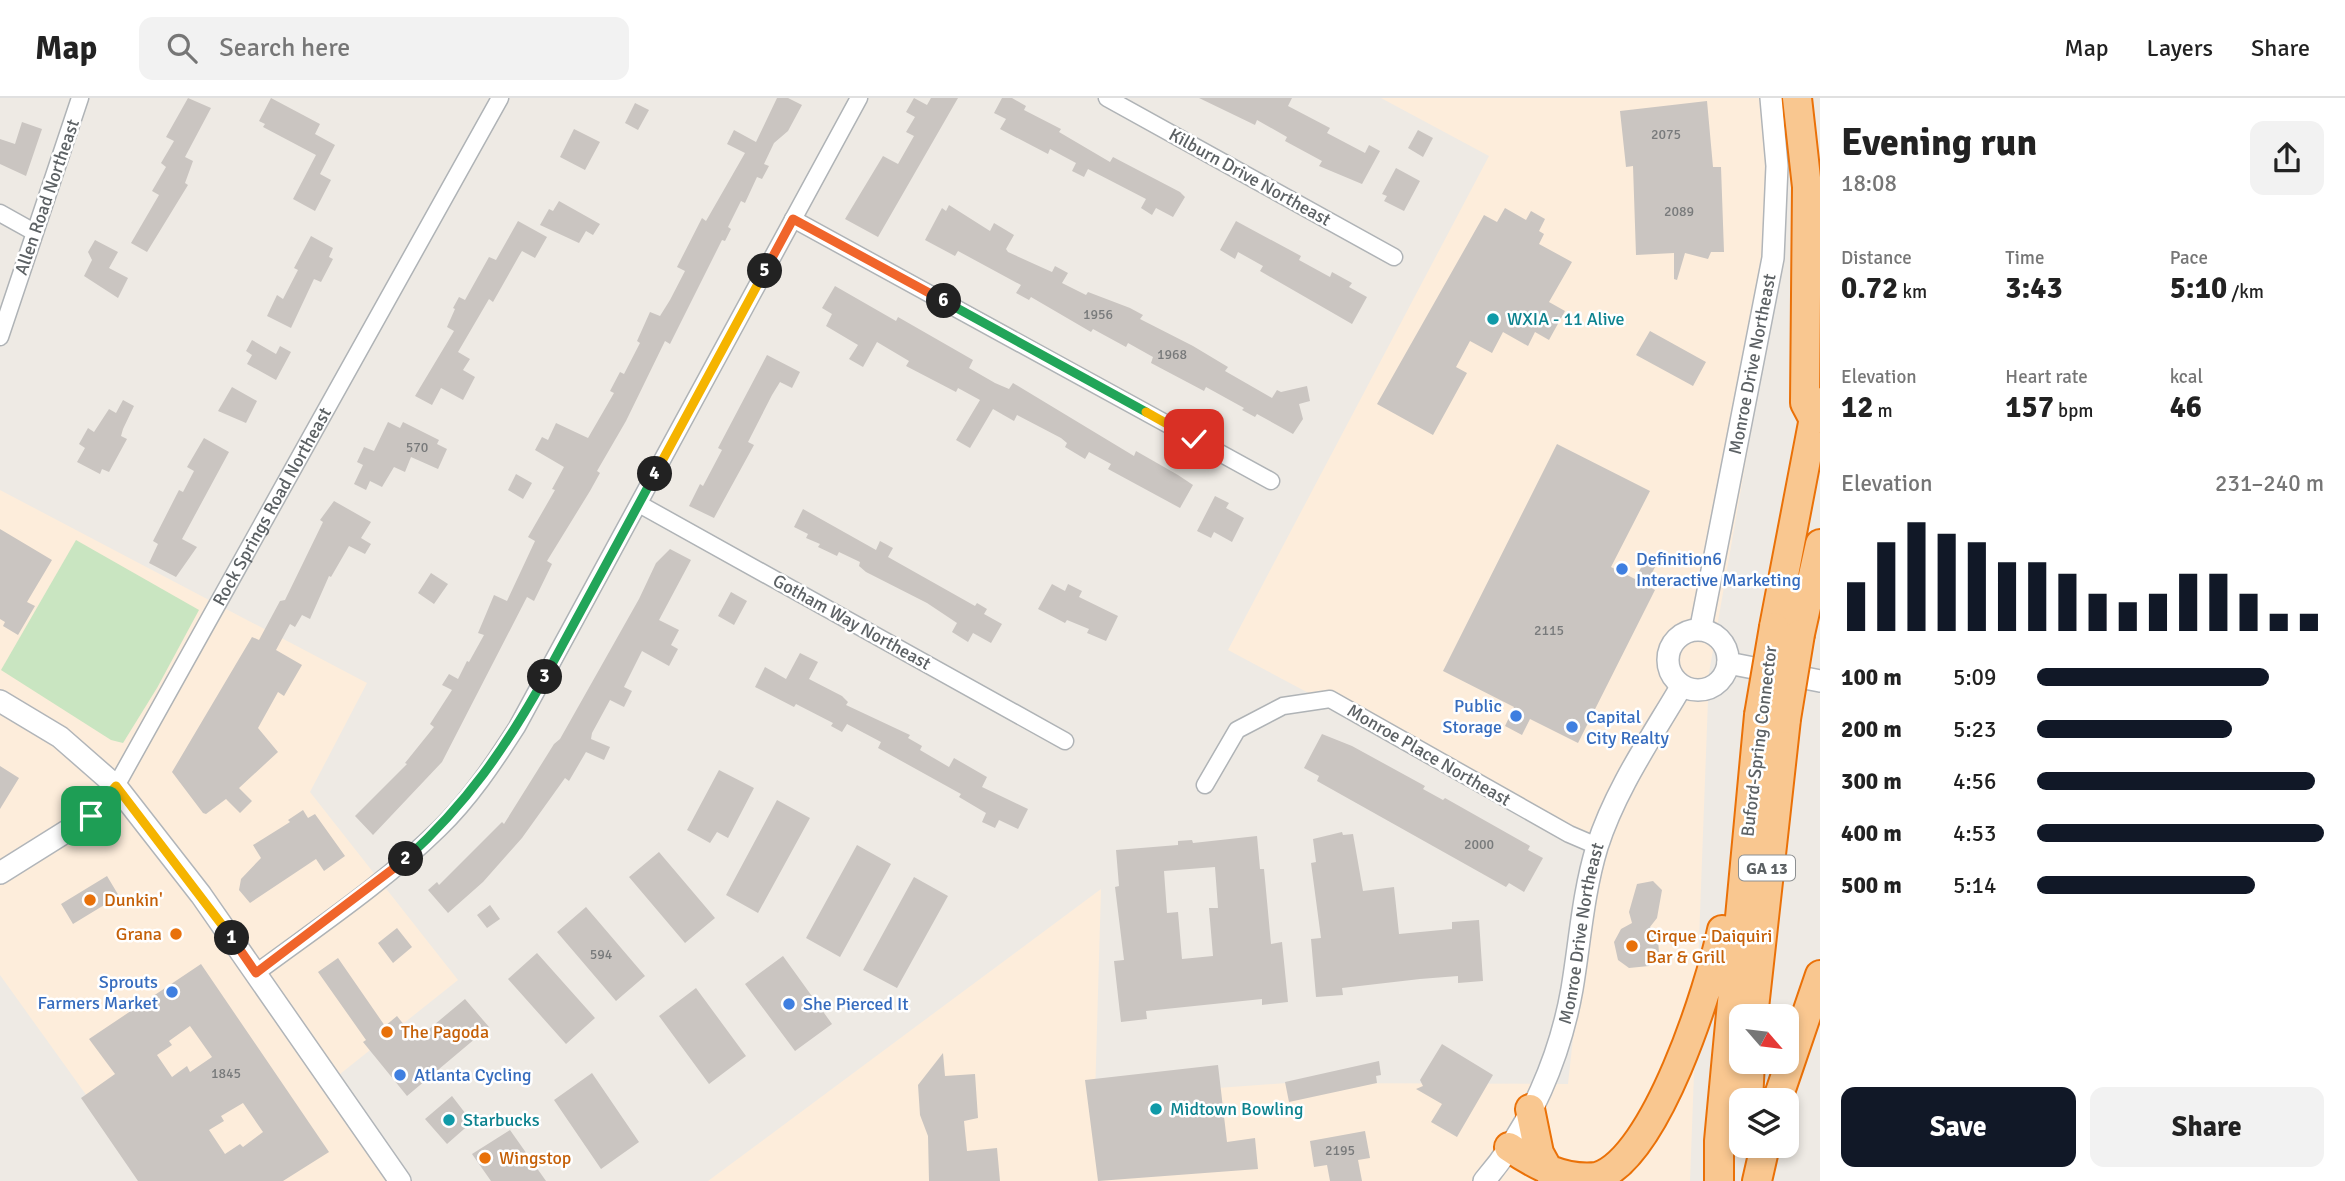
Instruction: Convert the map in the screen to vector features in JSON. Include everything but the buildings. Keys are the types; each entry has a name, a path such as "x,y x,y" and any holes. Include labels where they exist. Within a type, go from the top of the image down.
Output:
{"highway":[{"path":"1797,98 1807,187 1805,403 1814,420"},
{"name":"Buford-Spring Connector","path":"1719,1181 1719,1141 1742,875 1787,630 1820,389"},
{"name":"Buford-Spring Connector","path":"1787,630 1820,544"},
{"name":"Buford-Spring Connector","path":"1754,1004 1772,717"},
{"path":"1498,1163 1541,1177 1576,1179 1598,1177 1620,1164 1640,1140 1689,1038 1714,971 1726,910 1742,875"},
{"path":"1781,1088 1820,975"},
{"path":"1530,1109 1541,1177"},
{"path":"1746,1158 1746,1181"},
{"path":"1757,1181 1762,1158"}],"main road":[{"name":"Monroe Drive Northeast","path":"1701,627 1773,258 1777,166 1771,98"},
{"path":"1701,627 1720,637 1727,652 1728,663 1720,679 1709,688 1695,691 1682,687 1670,674 1670,653 1686,632 1701,627"},
{"path":"1728,663 1820,681"},
{"name":"Monroe Drive Northeast","path":"1498,1163 1530,1109 1553,1060 1565,1021 1587,888 1597,846 1615,801 1682,687"},
{"path":"0,701 60,737 116,786 199,891 400,1181"},
{"name":"Rock Springs Road Northeast","path":"0,873 91,816 116,786"}],"street":[{"name":"Allen Road Northeast","path":"0,337 80,98"},
{"name":"Rock Springs Road Northeast","path":"116,786 500,98"},
{"path":"256,973 406,859 472,792 517,727 859,98"},
{"name":"Kilburn Drive Northeast","path":"1107,98 1394,257"},
{"path":"0,213 34,232"},
{"path":"793,219 1271,481"},
{"name":"Gotham Way Northeast","path":"639,504 1065,741"},
{"name":"Monroe Place Northeast","path":"1205,785 1237,730 1283,706 1330,699 1569,834 1597,846"}],"shaded area":[{"path":"1381,98 1769,98 1782,254 1709,673 1690,1181 708,1181 1101,889 1095,1097 1287,1083 1568,1084 1594,845 1228,650 1489,156"},
{"path":"0,490 367,683 310,792 458,980 325,1086 397,1181 148,1181 0,975"}],"green space":[{"path":"76,540 199,610 157,688 123,743 111,740 1,670"}],"place":[{"name":"WXIA - 11 Alive","path":"1493,319"},
{"name":"Definition6 Interactive Marketing","path":"1622,569"},
{"name":"Public Storage","path":"1516,716"},
{"name":"Capital City Realty","path":"1572,727"},
{"name":"Dunkin'","path":"90,900"},
{"name":"Grana","path":"176,934"},
{"name":"Cirque - Daiquiri Bar & Grill","path":"1632,946"},
{"name":"Sprouts Farmers Market","path":"172,992"},
{"name":"She Pierced It","path":"789,1004"},
{"name":"The Pagoda","path":"387,1032"},
{"name":"Atlanta Cycling","path":"400,1075"},
{"name":"Midtown Bowling","path":"1156,1109"},
{"name":"Starbucks","path":"449,1120"},
{"name":"Wingstop","path":"485,1158"}],"route":[{"path":"91,816 104,804 116,786 199,891 256,973 406,859 440,828 472,792 517,727 793,219 1194,439"}]}
